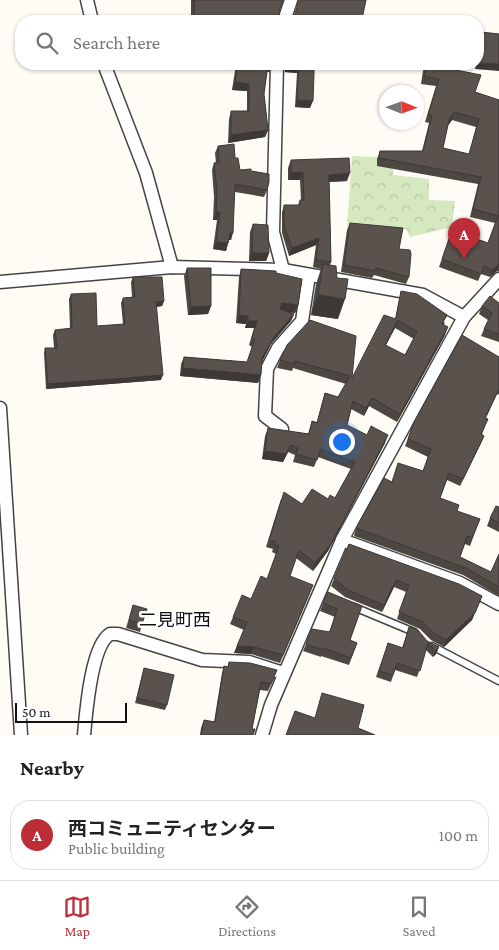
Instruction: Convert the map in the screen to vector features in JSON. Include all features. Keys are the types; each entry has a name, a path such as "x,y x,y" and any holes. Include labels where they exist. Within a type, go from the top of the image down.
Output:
{"street":[{"path":"87,0 91,15"},
{"path":"286,15 291,0"},
{"path":"106,70 146,173 172,267"},
{"path":"277,70 273,232 283,270"},
{"path":"0,282 172,267 283,270 423,295 464,317"},
{"path":"282,429 265,416 267,369 278,348 302,321 310,275"},
{"path":"262,735 271,705 324,594 342,540 464,317 499,279"},
{"path":"0,408 21,735"},
{"path":"342,540 460,583 499,604"},
{"path":"84,735 90,681 97,655 104,640 110,634 118,634 202,660 250,662 286,673"}],"lane":[{"path":"347,604 418,633 428,644 499,681"}],"green space":[{"path":"352,156 393,158 393,175 429,179 429,200 455,201 452,227 410,237 406,229 347,226"}],"building":[{"path":"194,0 283,0 280,15 194,15"},
{"path":"299,0 366,0 363,15 295,15"},
{"path":"484,32 499,34 499,64 484,63"},
{"path":"237,70 267,70 264,94 268,130 231,135 231,111 249,111 249,84 235,82"},
{"path":"299,70 314,70 313,101 297,100"},
{"path":"425,70 456,70 481,75 475,92 499,100 499,264 492,270 484,266 481,274 442,259 452,230 488,243 498,216 473,209 481,177 379,158 380,151 423,151 432,115 428,115 439,79 424,76","holes":["454,112 479,119 469,154 443,148 449,120"]},
{"path":"234,144 235,158 238,158 240,170 251,169 251,171 269,174 269,182 267,190 235,184 233,233 230,233 228,243 216,242 220,212 216,212 217,190 214,163 219,162 218,146"},
{"path":"349,158 350,173 329,175 331,262 316,260 319,238 292,248 284,226 284,205 300,205 300,200 304,200 303,172 291,173 291,160"},
{"path":"350,223 403,228 399,249 410,250 409,277 376,268 375,271 344,265"},
{"path":"253,224 268,225 269,253 252,253"},
{"path":"323,264 336,266 337,278 348,279 345,299 318,295"},
{"path":"187,268 211,268 211,306 191,307"},
{"path":"241,269 276,271 276,273 302,279 298,305 282,303 280,309 294,314 274,337 262,358 261,375 183,368 184,357 247,362 255,339 252,338 257,321 248,321 248,316 239,315"},
{"path":"133,277 162,277 164,301 156,302 163,375 48,384 45,348 57,348 55,330 72,328 71,294 96,293 97,326 125,324 123,298 135,297"},
{"path":"401,291 417,294 447,315 442,324 448,327 400,414 372,398 366,408 353,401 347,425 367,435 371,426 388,435 331,544 315,563 299,550 290,576 313,585 283,655 254,647 237,646 247,622 233,617 242,595 251,599 261,576 267,579 279,546 275,545 276,542 269,540 284,492 302,504 312,489 328,499 330,495 335,498 355,462 321,449 317,460 296,454 298,448 291,445 286,454 265,451 268,428 309,434 312,421 317,423 325,393 338,397 350,376 295,361 294,364 280,360 287,345 310,320 356,336 352,378 384,315 396,319","holes":["398,320 417,332 405,355 385,345"]},
{"path":"490,296 499,303 499,334 484,329 492,313 482,306"},
{"path":"462,335 499,357 499,389 485,418 488,419 481,434 484,436 463,479 449,473 440,498 459,505 457,511 480,519 472,538 467,536 460,557 491,572 499,554 499,587 466,568 356,528 384,478 392,482 398,463 423,471 431,449 408,439 414,422"},
{"path":"496,506 499,507 499,523 490,518"},
{"path":"349,544 459,584 482,596 475,613 446,640 434,633 423,622 399,612 409,585 396,580 384,605 348,590 334,579"},
{"path":"328,592 362,606 350,640 357,643 351,658 324,648 323,650 306,644 312,629 330,632 337,609 323,603"},
{"path":"133,605 147,609 142,624 129,620"},
{"path":"409,627 418,630 427,641 439,647 435,651 428,643 420,671 397,663 393,675 379,671 388,643 403,648"},
{"path":"229,662 250,663 277,670 271,684 261,682 252,729 255,729 253,735 201,735 204,720 215,722 224,666 228,667"},
{"path":"144,668 174,675 167,705 137,698"},
{"path":"322,693 364,705 358,728 375,735 286,735 295,711 315,718"}],"place":[{"name":"西コミュニティセンター","path":"464,259"}],"district":[{"name":"二見町西","path":"175,620"}]}
